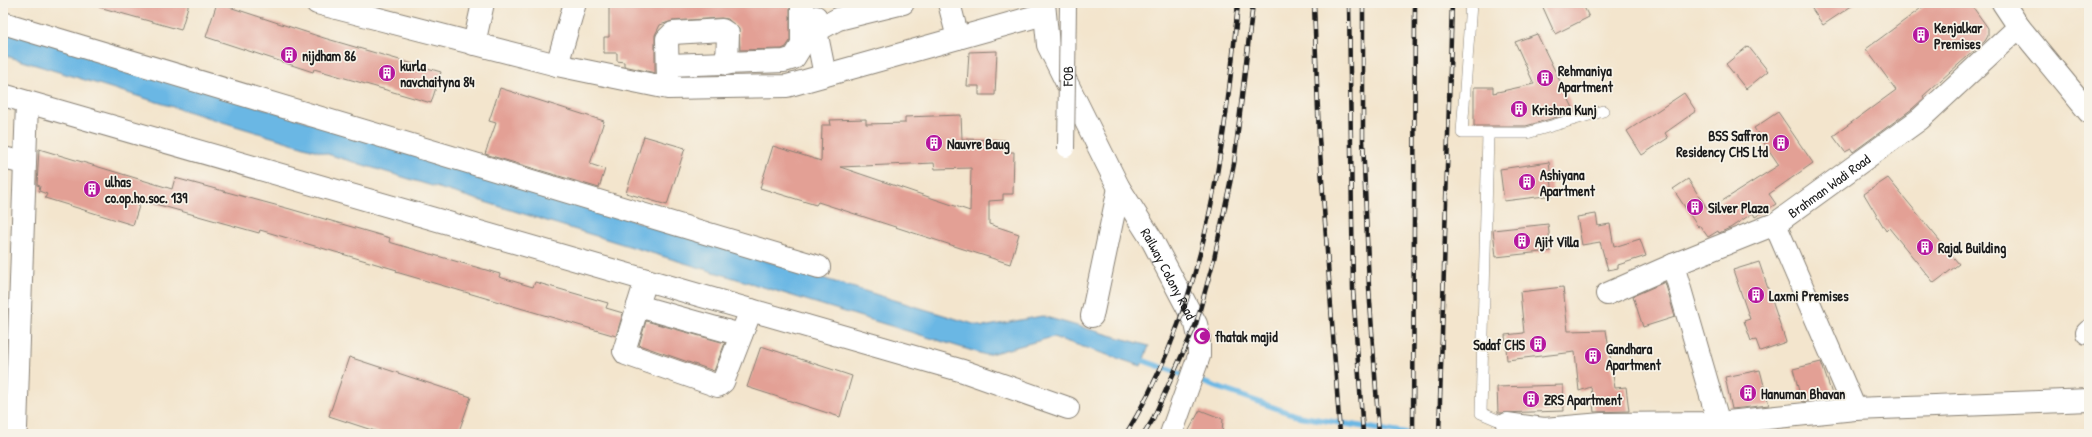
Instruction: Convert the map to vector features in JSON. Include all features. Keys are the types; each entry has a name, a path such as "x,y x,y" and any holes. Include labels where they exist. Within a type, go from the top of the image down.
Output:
{"street":[{"path":"474,44 483,3"},
{"path":"557,65 575,3"},
{"path":"668,65 784,61 794,58 802,45 802,3"},
{"path":"816,3 816,31 825,75"},
{"path":"816,31 838,19 903,3"},
{"path":"948,3 958,38"},
{"name":"FOB","path":"1066,149 1068,3"},
{"path":"2003,3 2019,27 2089,112"},
{"path":"328,4 557,65 668,88 787,86 958,38 1044,8"},
{"name":"Railway Colony Road","path":"1044,8 1048,45 1119,188 1152,240 1196,324 1199,337 1199,356 1171,434"},
{"path":"3,23 819,267"},
{"name":"Brahman Wadi Road","path":"1607,294 1673,265 1775,224 1920,119 2019,27"},
{"path":"668,88 667,39 669,35 673,33 722,30 728,34 727,64"},
{"path":"3,95 963,371 1068,408"},
{"path":"16,428 12,283 25,168 27,103"},
{"path":"3,158 25,168"},
{"path":"3,173 25,168"},
{"path":"1092,316 1119,188"},
{"path":"1775,224 1855,409"},
{"path":"1673,265 1720,429"},
{"path":"646,280 624,351 626,354 718,386 723,382 751,310"},
{"path":"686,320 695,294"},
{"path":"638,306 741,335"},
{"path":"1507,424 1544,429 1720,429 1855,409 2089,400"}],"lane":[{"path":"1471,3 1462,133 1527,133 1603,112"},
{"path":"1488,134 1481,413 1507,424"}],"water":[{"path":"3,29 983,327 1042,316 1149,346 1141,366 1053,337 986,355 3,55"}],"building":[{"path":"100,3 189,3 181,30 99,7"},
{"path":"217,3 324,38 441,72 431,103 314,69 313,72 206,37"},
{"path":"609,3 790,3 790,41 786,47 782,49 740,50 739,29 728,19 721,18 672,21 660,25 655,35 655,73 624,66 624,62 617,61 617,53 604,53 604,37 609,37"},
{"path":"1541,3 1582,3 1589,17 1555,34"},
{"path":"1808,3 1856,3 1823,25"},
{"path":"1928,3 1970,3 1988,28 1988,36 1985,41 1923,96 1924,98 1912,109 1853,152 1851,149 1845,152 1833,136 1896,90 1866,49"},
{"path":"1537,34 1575,112 1526,126 1474,126 1474,87 1493,87 1493,93 1534,84 1515,42"},
{"path":"1748,46 1768,71 1746,89 1726,64"},
{"path":"997,51 995,95 979,95 979,86 967,86 969,52"},
{"path":"500,88 604,121 590,164 605,169 599,188 485,154 496,123 489,121"},
{"path":"1684,93 1696,111 1665,133 1668,138 1642,155 1627,131"},
{"path":"1778,112 1813,163 1769,194 1776,204 1755,217 1753,213 1730,228 1719,233 1718,231 1708,237 1700,226 1698,227 1673,189 1688,179 1708,210 1779,165 1754,128"},
{"path":"961,115 962,139 1005,140 1004,152 1014,152 1013,194 1003,194 1003,200 989,201 989,224 1019,234 1010,264 818,202 816,205 760,188 773,146 821,161 822,125 831,125 830,120 866,119 866,124 905,123 905,117","holes":["934,163 935,169 971,168 970,211 840,167"]},
{"path":"644,136 685,148 667,205 626,193"},
{"path":"39,149 172,189 175,178 290,209 390,238 389,242 500,274 499,277 533,287 535,282 608,303 606,308 623,313 616,336 396,272 397,270 260,230 259,233 141,200 133,225 45,198 47,194 39,191 40,186 37,185"},
{"name":"Ashiyana Apartment","path":"1549,162 1553,195 1504,201 1500,169"},
{"name":"Rajal Building","path":"1888,178 1959,264 1934,283 1889,228 1886,231 1864,194"},
{"path":"1596,214 1598,226 1610,224 1614,247 1640,239 1646,256 1618,265 1618,268 1608,270 1600,242 1582,245 1577,217"},
{"name":"Ajit Villa","path":"1548,224 1551,251 1496,257 1493,230"},
{"name":"Laxmi Premises","path":"1759,262 1786,342 1760,351 1756,340 1751,341 1744,321 1750,319 1733,270"},
{"path":"1665,282 1675,317 1643,327 1633,296"},
{"path":"1563,287 1568,331 1606,330 1615,388 1626,387 1629,411 1594,412 1591,387 1579,391 1575,352 1507,360 1505,335 1524,333 1520,292"},
{"path":"646,321 725,343 714,371 639,345"},
{"path":"761,346 852,376 840,417 747,387"},
{"path":"349,357 471,397 458,434 384,434 329,416"},
{"path":"1821,362 1832,394 1802,402 1793,369"},
{"name":"Hanuman Bhavan","path":"1760,370 1769,405 1732,409 1725,377"},
{"name":"ZRS Apartment","path":"1563,385 1564,411 1498,413 1497,387"},
{"path":"1200,410 1223,419 1222,434 1187,434"}],"waterway":[{"path":"1136,358 1186,376"},
{"path":"1194,379 1298,416 1408,434"}],"railway":[{"path":"1126,434 1153,384 1175,332 1193,280 1207,226 1218,171 1226,115 1238,3"},
{"path":"1144,434 1152,421 1196,324 1214,259 1234,164 1253,3"},
{"path":"1314,3 1319,138 1340,434"},
{"path":"1349,3 1353,289 1363,434"},
{"path":"1363,3 1363,139 1369,287 1379,434"},
{"path":"1413,434 1415,3"},
{"path":"1439,434 1452,3"}],"place":[{"name":"Kenjalkar Premises","path":"1921,35"},
{"name":"nijdham 86","path":"289,55"},
{"name":"kurla navchaityna 84","path":"387,73"},
{"name":"Rehmaniya Apartment","path":"1545,78"},
{"name":"Krishna Kunj","path":"1519,109"},
{"name":"Nauvre Baug","path":"934,143"},
{"name":"BSS Saffron Residency CHS Ltd","path":"1781,143"},
{"name":"Ashiyana Apartment","path":"1527,182"},
{"name":"ulhas co.op.ho.soc. 139","path":"92,189"},
{"name":"Silver Plaza","path":"1695,207"},
{"name":"Ajit Villa","path":"1522,241"},
{"name":"Rajal Building","path":"1925,247"},
{"name":"Laxmi Premises","path":"1756,295"},
{"name":"fhatak majid","path":"1202,336"},
{"name":"Sadaf CHS","path":"1538,344"},
{"name":"Gandhara Apartment","path":"1593,356"},
{"name":"Hanuman Bhavan","path":"1748,393"},
{"name":"ZRS Apartment","path":"1531,399"}]}
